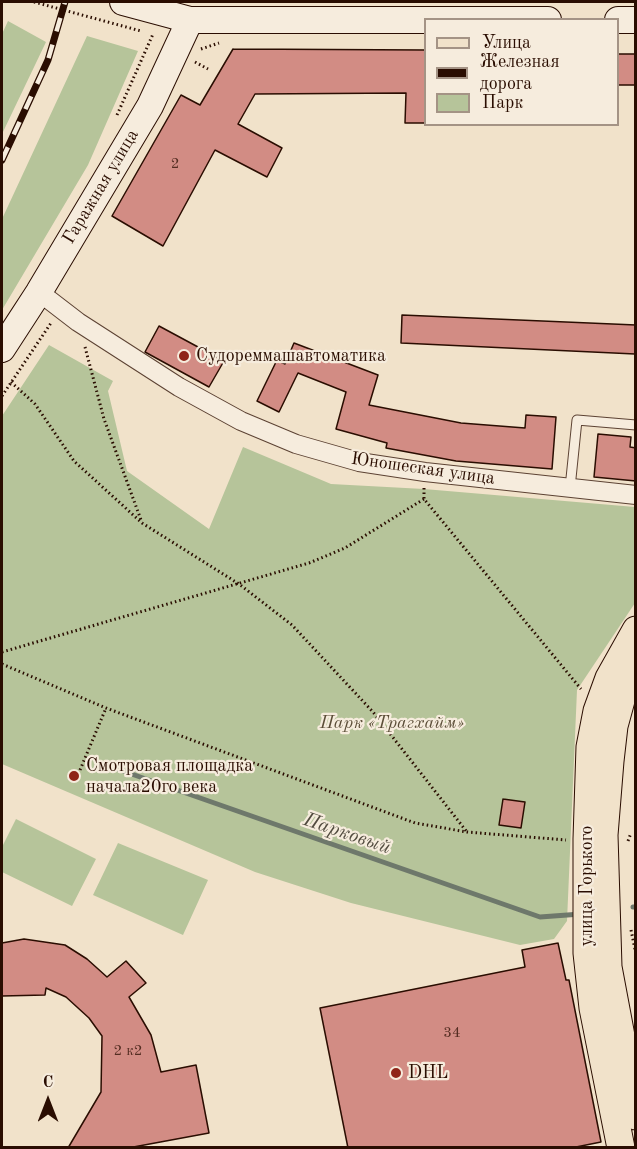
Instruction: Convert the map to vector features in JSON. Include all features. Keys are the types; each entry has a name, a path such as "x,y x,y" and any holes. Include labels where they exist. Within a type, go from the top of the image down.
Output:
{"main road":[{"path":"123,2 145,20 186,31 424,22"},
{"path":"619,20 636,20"},
{"name":"Гаражная улица","path":"2,348 39,292 150,106 186,31"},
{"name":"улица Горького","path":"621,1148 593,1008 586,953 587,839 591,747 597,711 609,678 636,630"},
{"name":"улица Горького","path":"636,663 623,693 614,726 604,835 608,967 636,1116"}],"street":[{"path":"488,2 488,18"},
{"name":"Юношеская улица","path":"39,292 78,322 179,387 241,421 296,444 359,462 425,472 636,495"}],"lane":[{"path":"570,488 577,420 636,425"}],"path":[{"path":"34,2 145,20 186,31 201,49 194,61 208,69"},
{"path":"2,396 61,309"},
{"path":"78,322 105,419 142,523"},
{"path":"11,382 35,404 74,461 142,523 239,584 292,625 373,712 467,832"},
{"path":"425,472 424,499 584,693"},
{"path":"2,652 309,563 345,548 424,499"},
{"path":"2,664 106,708 415,823 467,832 575,840"},
{"path":"80,770 106,708"}],"green space":[{"path":"8,21 46,42 2,134 2,34"},
{"path":"87,36 138,51 88,165 2,310 2,219"},
{"name":"Парк «Трагхайм»","path":"49,345 113,381 108,391 127,471 209,529 243,447 331,484 424,489 635,507 635,603 577,690 567,921 554,939 520,945 351,903 255,872 2,764 2,416"},
{"path":"16,819 96,859 72,906 2,872 2,847"},
{"path":"118,843 208,880 183,935 93,895"}],"building":[{"path":"233,49 424,50 424,123 405,123 406,93 255,94 238,124 282,148 267,177 215,150 163,246 112,216 181,95 200,105"},
{"path":"619,54 636,54 636,85 619,85"},
{"path":"402,315 636,325 635,354 401,343"},
{"name":"Судореммашавтоматика","path":"159,326 224,361 209,387 145,352"},
{"path":"294,343 378,375 369,405 461,423 525,428 526,415 556,417 552,469 456,461 386,448 387,443 336,429 346,392 298,373 279,412 257,401 277,360 285,364"},
{"path":"598,434 631,437 630,447 636,448 636,481 594,477"},
{"path":"503,799 525,802 521,828 499,825"},
{"path":"24,939 65,945 87,959 107,977 126,961 146,983 129,997 151,1035 161,1072 196,1065 209,1133 128,1148 68,1148 101,1092 102,1036 89,1018 66,997 46,988 45,995 2,996 2,943"},
{"path":"558,943 566,980 569,980 601,1142 571,1148 348,1148 320,1008 525,967 522,950"}],"waterway":[{"name":"Парковый","path":"103,764 540,917 581,914"}],"railway":[{"path":"2,160 48,60 65,2"}],"place":[{"name":"Судореммашавтоматика","path":"184,356"},
{"name":"Смотровая площадка начала20го века","path":"74,776"},
{"name":"DHL","path":"396,1073"}]}
